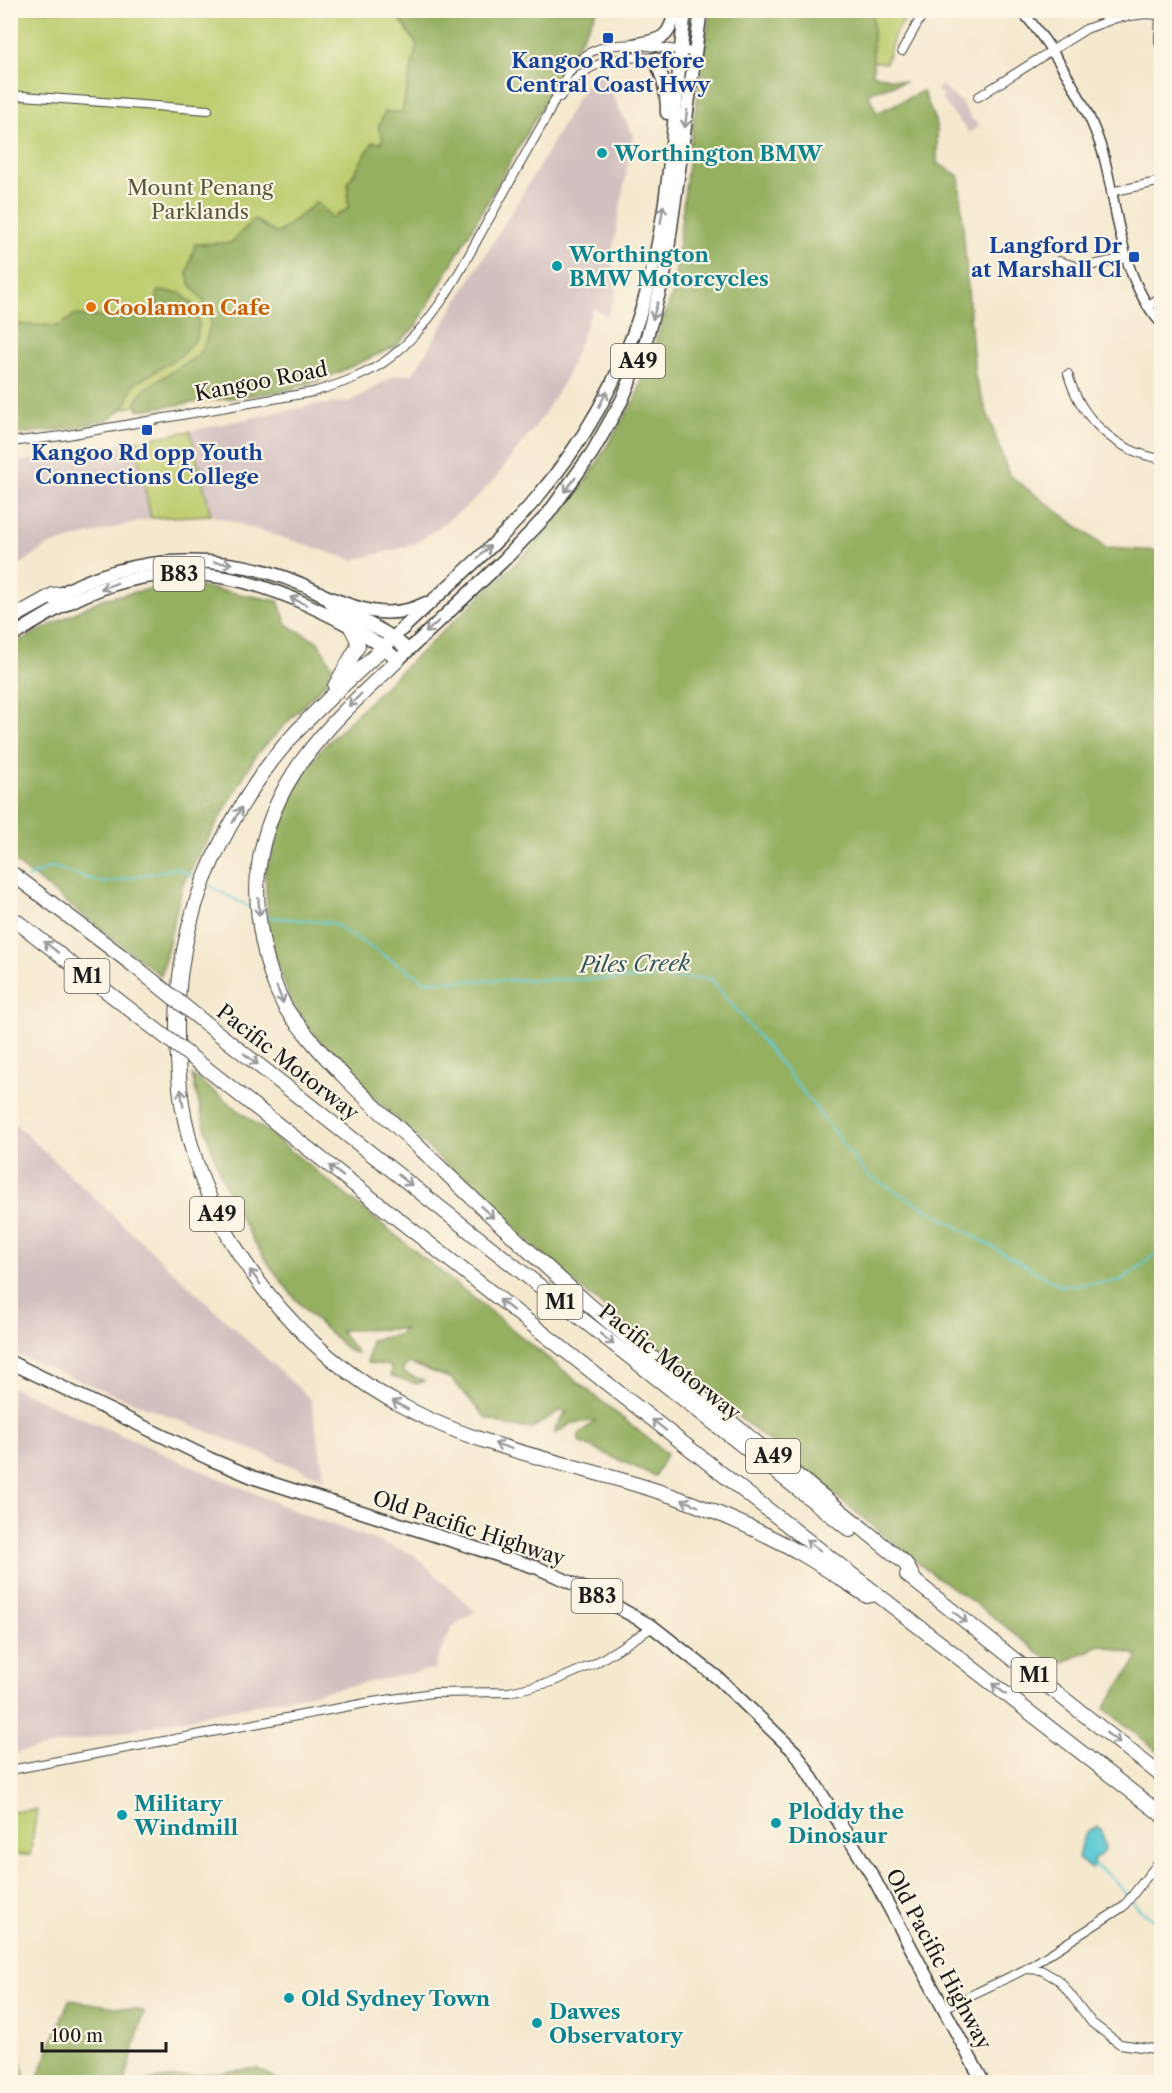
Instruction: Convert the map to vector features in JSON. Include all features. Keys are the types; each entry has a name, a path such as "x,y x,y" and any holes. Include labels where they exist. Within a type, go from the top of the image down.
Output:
{"highway":[{"path":"10,619 61,594"},
{"path":"320,708 344,673 358,646 351,627"},
{"name":"A49","path":"384,647 320,708 266,769 223,838 210,866 186,934 179,975 178,1070 192,1149 204,1183 229,1238 252,1274 307,1338 381,1395 452,1430 676,1497 744,1524 805,1556 867,1596 876,1594"},
{"name":"A49","path":"398,660 354,701 316,741 300,762 286,784 265,837 258,874 262,939 271,973 285,1007 331,1065 585,1301 905,1563 915,1581"},
{"name":"Pacific Motorway","path":"10,872 132,964 1161,1776"},
{"name":"M1","path":"10,916 1161,1815"}],"main road":[{"path":"633,45 665,36 673,24 675,10"},
{"name":"A49","path":"384,647 533,502 561,467 595,415 615,375 642,308 657,245 667,180 685,10"},
{"name":"A49","path":"398,660 505,559 548,514 592,453 622,400 645,344 664,278 700,10"},
{"path":"654,59 662,73 667,96 663,159 667,180"},
{"name":"B83","path":"10,625 61,594 114,572 145,565 189,561 250,567 293,581 323,594 338,608 394,637 408,650"},
{"name":"B83","path":"10,637 53,611 90,593 118,583 175,574 215,575 261,585 312,607 384,647 398,660"},
{"path":"323,594 360,610 391,614 417,608 442,592"},
{"name":"Old Pacific Highway","path":"10,1362 210,1459 255,1478 538,1568 583,1588 653,1627 719,1679 796,1754 873,1877 983,2082"}],"street":[{"path":"902,51 925,10"},
{"path":"1022,10 1051,51 1090,118 1104,158 1125,258 1147,306 1161,324"},
{"path":"978,97 1086,29 1115,14 1161,15 1159,41 1161,54"},
{"name":"Kangoo Road","path":"10,442 62,436 313,392 345,382 381,364 425,326 446,296 553,105 569,70 578,61 596,50 609,46 633,45 694,56"},
{"path":"596,50 600,55 626,57"},
{"path":"594,66 596,50"},
{"name":"Kangoo Road","path":"553,105 577,77 607,60 626,57 654,59 680,55"},
{"path":"10,94 208,110"},
{"path":"1111,192 1161,181"},
{"path":"1059,261 1084,267 1125,258"},
{"path":"1147,306 1161,296"},
{"path":"1068,374 1072,388 1090,418 1104,433 1134,452 1161,459"},
{"path":"10,1770 366,1703 432,1693 509,1692 552,1682 594,1664 653,1627"},
{"path":"944,2008 1026,1969 1123,1907 1161,1858"},
{"path":"1026,1969 1041,1971 1060,1981 1092,2023 1120,2044 1161,2050"}],"shaded area":[{"path":"601,73 633,135 611,259 617,290 607,316 593,308 566,378 541,419 494,480 470,504 414,545 353,560 211,515 190,431 313,405 350,402 393,376 413,374 541,163 585,85"},
{"path":"941,85 960,101 980,126 969,133 941,98 943,95 937,91"},
{"path":"135,441 151,518 47,546 11,571 11,462 65,456"},
{"path":"11,1120 311,1400 325,1479 24,1358 11,1350"},
{"path":"11,1387 297,1512 413,1554 475,1611 452,1627 434,1669 11,1754"}],"green space":[{"name":"Mount Penang Parklands","path":"10,11 593,11 147,403 60,423 11,426"},
{"path":"399,11 597,11 416,326 394,347 326,378 285,391 138,410 136,402 144,389 196,357 205,344 211,321 204,302 190,284 187,274 195,244 231,243 254,219 277,234 317,202 332,218 348,209 348,183 373,142 381,143 383,138 378,128 385,112 402,112 417,45 398,16"},
{"path":"710,11 873,11 873,74 904,82 868,93 877,113 923,91 937,126 937,163 959,176 975,378 1009,475 1106,548 1161,551 1161,1754 1104,1708 1139,1656 1100,1645 1056,1666 987,1612 927,1570 567,1277 337,1063 291,1003 269,937 265,873 291,794 319,751 536,544 590,475 636,397 673,292 692,130"},
{"path":"727,11 911,11 895,33 886,63 723,43"},
{"path":"158,291 180,293 193,304 199,323 197,337 182,355 133,385 127,402 108,420 74,428 11,435 11,324 59,326 74,315 125,318 127,309 156,312"},
{"path":"190,431 211,515 151,518 135,441"},
{"path":"179,583 278,601 287,625 317,641 332,665 327,681 256,755 183,883 161,976 11,859 10,646 102,599"},
{"path":"192,1075 275,1138 667,1454 655,1476 579,1442 579,1434 595,1421 572,1423 555,1434 556,1426 567,1412 559,1411 531,1429 508,1426 486,1418 452,1379 409,1363 403,1369 404,1373 424,1381 417,1384 391,1376 391,1366 367,1363 371,1340 398,1335 404,1329 340,1330 357,1353 349,1351 292,1295 250,1235 218,1167 205,1128"},
{"path":"37,1810 30,1855 11,1855 11,1811"},
{"path":"69,2000 144,2011 125,2082 36,2082"},
{"path":"10,2047 18,2049 26,2082 11,2082"},
{"path":"11,2052 15,2053 21,2082 11,2082"},
{"path":"256,2068 282,2082 136,2082"}],"water":[{"path":"1097,1827 1102,1831 1105,1850 1093,1861 1092,1869 1078,1859 1085,1835"}],"waterway":[{"name":"Piles Creek","path":"27,878 51,867 105,883 176,868 198,879"},
{"name":"Piles Creek","path":"208,885 253,909"},
{"name":"Piles Creek","path":"263,915 332,923 425,981 710,978 797,1084 867,1175 1061,1286 1120,1281 1162,1250"},
{"path":"1094,1866 1111,1877 1146,1915 1162,1923"}],"place":[{"name":"Kangoo Rd before Central Coast Hwy","path":"608,38"},
{"name":"Worthington BMW","path":"602,153"},
{"name":"Langford Dr at Marshall Cl","path":"1134,257"},
{"name":"Worthington BMW Motorcycles","path":"557,266"},
{"name":"Coolamon Cafe","path":"91,307"},
{"name":"Kangoo Rd opp Youth Connections College","path":"147,430"},
{"name":"Military Windmill","path":"122,1815"},
{"name":"Ploddy the Dinosaur","path":"776,1823"},
{"name":"Old Sydney Town","path":"289,1998"},
{"name":"Dawes Observatory","path":"537,2023"}]}
